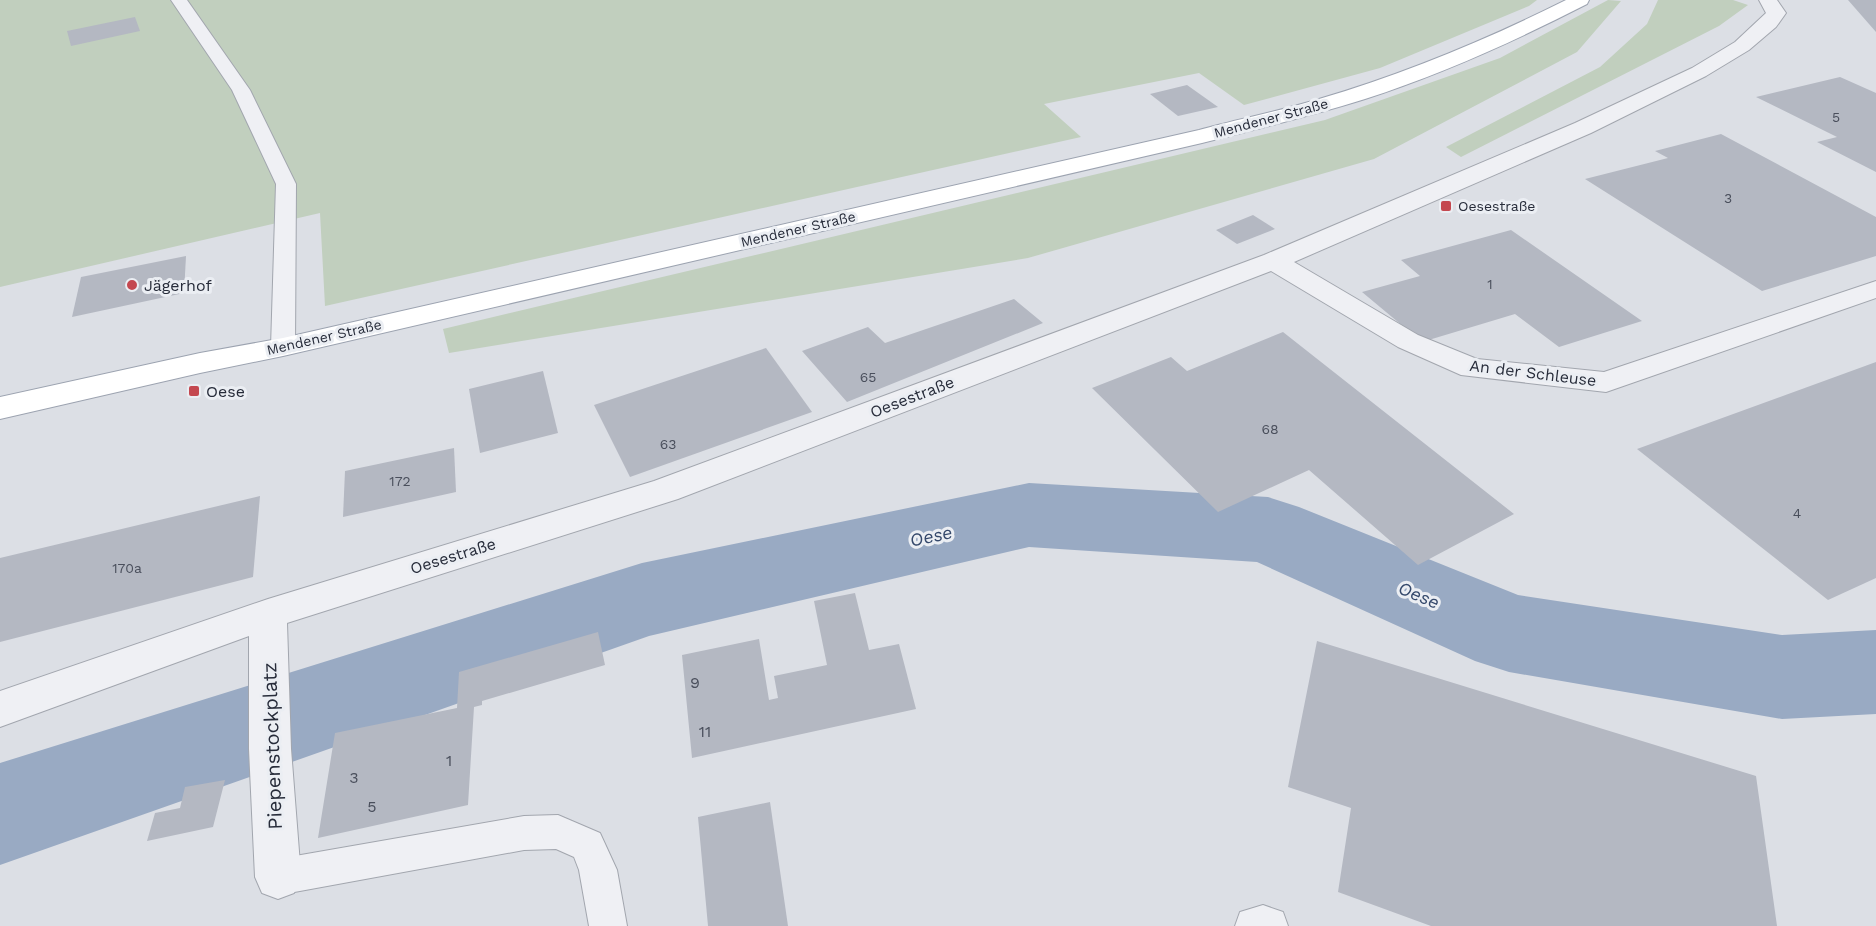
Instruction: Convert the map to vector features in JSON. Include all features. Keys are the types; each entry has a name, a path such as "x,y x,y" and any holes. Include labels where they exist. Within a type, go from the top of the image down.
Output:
{"main road":[{"name":"Mendener Straße","path":"0,408 282,347 1179,141 1327,104 1427,70 1505,38 1580,0"}],"street":[{"name":"Oesestraße","path":"0,709 268,614 666,490 1273,261 1583,128 1699,72 1742,46 1769,23 1776,13 1768,0"},
{"name":"An der Schleuse","path":"1273,261 1408,341 1472,368 1606,382 1876,289"},
{"name":"Piepenstockplatz","path":"268,614 270,749 278,878"}],"lane":[{"path":"179,0 241,90 286,184 282,347"},
{"path":"278,878 524,833 558,832 587,845 598,870 608,926"},
{"path":"1254,926 1263,924 1269,926"}],"green space":[{"path":"0,0 1537,0 1529,6 1380,68 1244,105 1199,73 1044,104 1081,137 325,306 320,213 0,287"},
{"path":"1608,0 1621,1 1577,52 1374,159 1028,258 449,353 443,329 1325,120 1500,58"},
{"path":"1658,0 1733,0 1748,5 1719,26 1461,157 1446,147 1600,67 1647,24"}],"building":[{"path":"1848,0 1876,0 1876,32"},
{"path":"135,17 140,31 71,46 67,31"},
{"path":"1840,77 1876,93 1876,172 1817,142 1837,137 1756,97"},
{"path":"1187,85 1218,107 1178,116 1150,94"},
{"path":"1721,134 1876,217 1876,256 1762,291 1585,179 1668,158 1655,151"},
{"path":"1253,215 1275,229 1237,244 1216,230"},
{"path":"1511,230 1642,321 1559,347 1515,314 1422,342 1362,292 1420,276 1401,260"},
{"name":"Jägerhof","path":"186,256 184,293 72,317 81,277"},
{"path":"1014,299 1043,323 847,402 802,351 868,327 885,343"},
{"path":"1283,332 1514,514 1418,565 1309,470 1218,512 1092,388 1171,357 1187,371"},
{"path":"766,348 812,412 630,477 594,405"},
{"path":"1876,362 1876,578 1828,600 1637,449"},
{"path":"543,371 558,433 480,453 469,389"},
{"path":"454,448 456,492 343,517 345,471"},
{"path":"260,496 253,577 0,642 0,558"},
{"path":"855,593 869,650 899,644 916,709 692,758 682,655 759,639 769,700 778,698 774,676 827,665 814,601"},
{"path":"598,632 605,665 482,701 482,705 474,707 468,805 318,838 335,733 457,708 459,672"},
{"path":"1317,641 1756,776 1777,926 1431,926 1338,892 1351,808 1288,787"},
{"path":"225,780 213,827 147,841 155,813 180,808 185,787"},
{"path":"770,802 788,926 708,926 698,817"}],"waterway":[{"name":"Oese","path":"0,814 642,600 1029,515 1268,530 1509,633 1782,677 1876,672"}],"place":[{"name":"Oesestraße","path":"1446,206"},
{"name":"Jägerhof","path":"132,285"},
{"name":"Oese","path":"194,391"}]}
